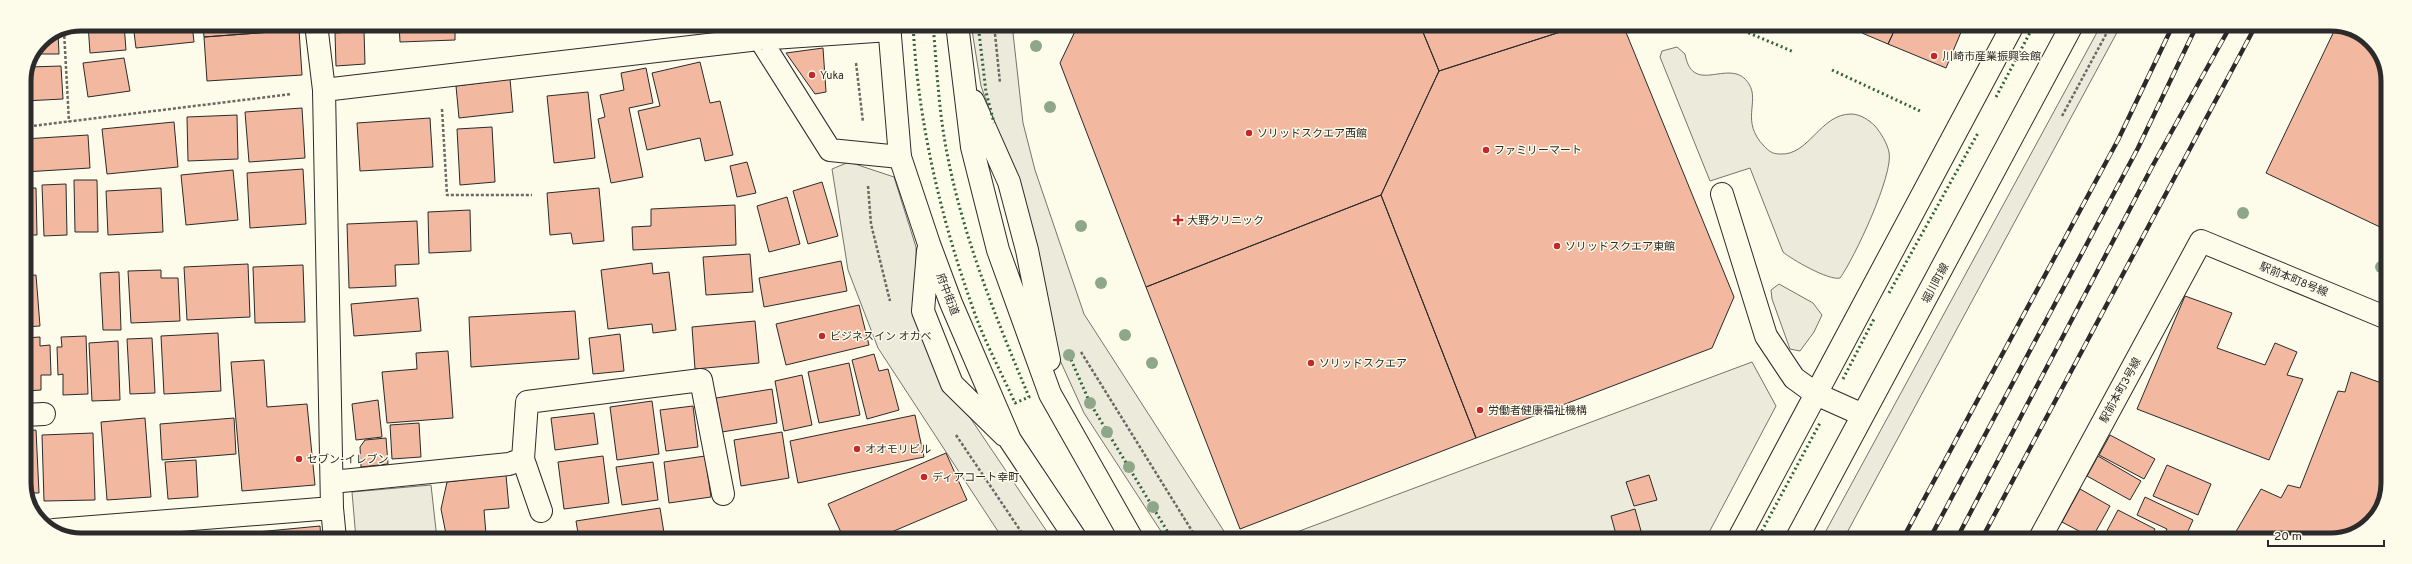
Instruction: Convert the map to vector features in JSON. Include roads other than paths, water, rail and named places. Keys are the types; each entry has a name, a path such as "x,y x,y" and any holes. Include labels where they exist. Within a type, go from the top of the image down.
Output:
{"street":[{"path":"317,31 324,90 332,508 334,533"},
{"path":"324,90 440,78 755,31 830,150 900,157"},
{"name":"府中街道","path":"889,31 900,157 929,244 951,303 1010,440 1072,533"},
{"path":"958,31 964,79 1009,182 1027,250 1049,354 1050,394 1129,533"},
{"path":"1742,533 2010,31"},
{"name":"堀川町線","path":"1800,533 2069,31"},
{"path":"1722,194 1766,336 1794,378 1816,394 1863,415"},
{"name":"駅前本町8号線","path":"2201,241 2381,316"},
{"name":"駅前本町3号線","path":"2043,533 2201,241"},
{"path":"929,244 923,311 952,384 1010,440"},
{"path":"541,511 523,459 527,402 701,380 723,494"},
{"path":"332,482 509,464 523,459"},
{"path":"63,529 332,508"}],"railway":[{"path":"1906,533 2118,140 2170,31"},
{"path":"1933,533 2138,148 2194,31"},
{"path":"1960,533 2153,165 2228,31"},
{"path":"1985,533 2253,31"}],"place":[{"name":"川崎市産業振興会館","path":"1934,56"},
{"name":"Yuka","path":"812,75"},
{"name":"ソリッドスクエア西館","path":"1249,133"},
{"name":"ファミリーマート","path":"1486,150"},
{"name":"大野クリニック","path":"1178,220"},
{"name":"ソリッドスクエア東館","path":"1557,246"},
{"name":"ビジネスイン オカベ","path":"822,336"},
{"name":"ソリッドスクエア","path":"1311,363"},
{"name":"労働者健康福祉機構","path":"1480,410"},
{"name":"オオモリビル","path":"857,449"},
{"name":"セブン-イレブン","path":"299,459"},
{"name":"ディアコート幸町","path":"924,477"}]}
